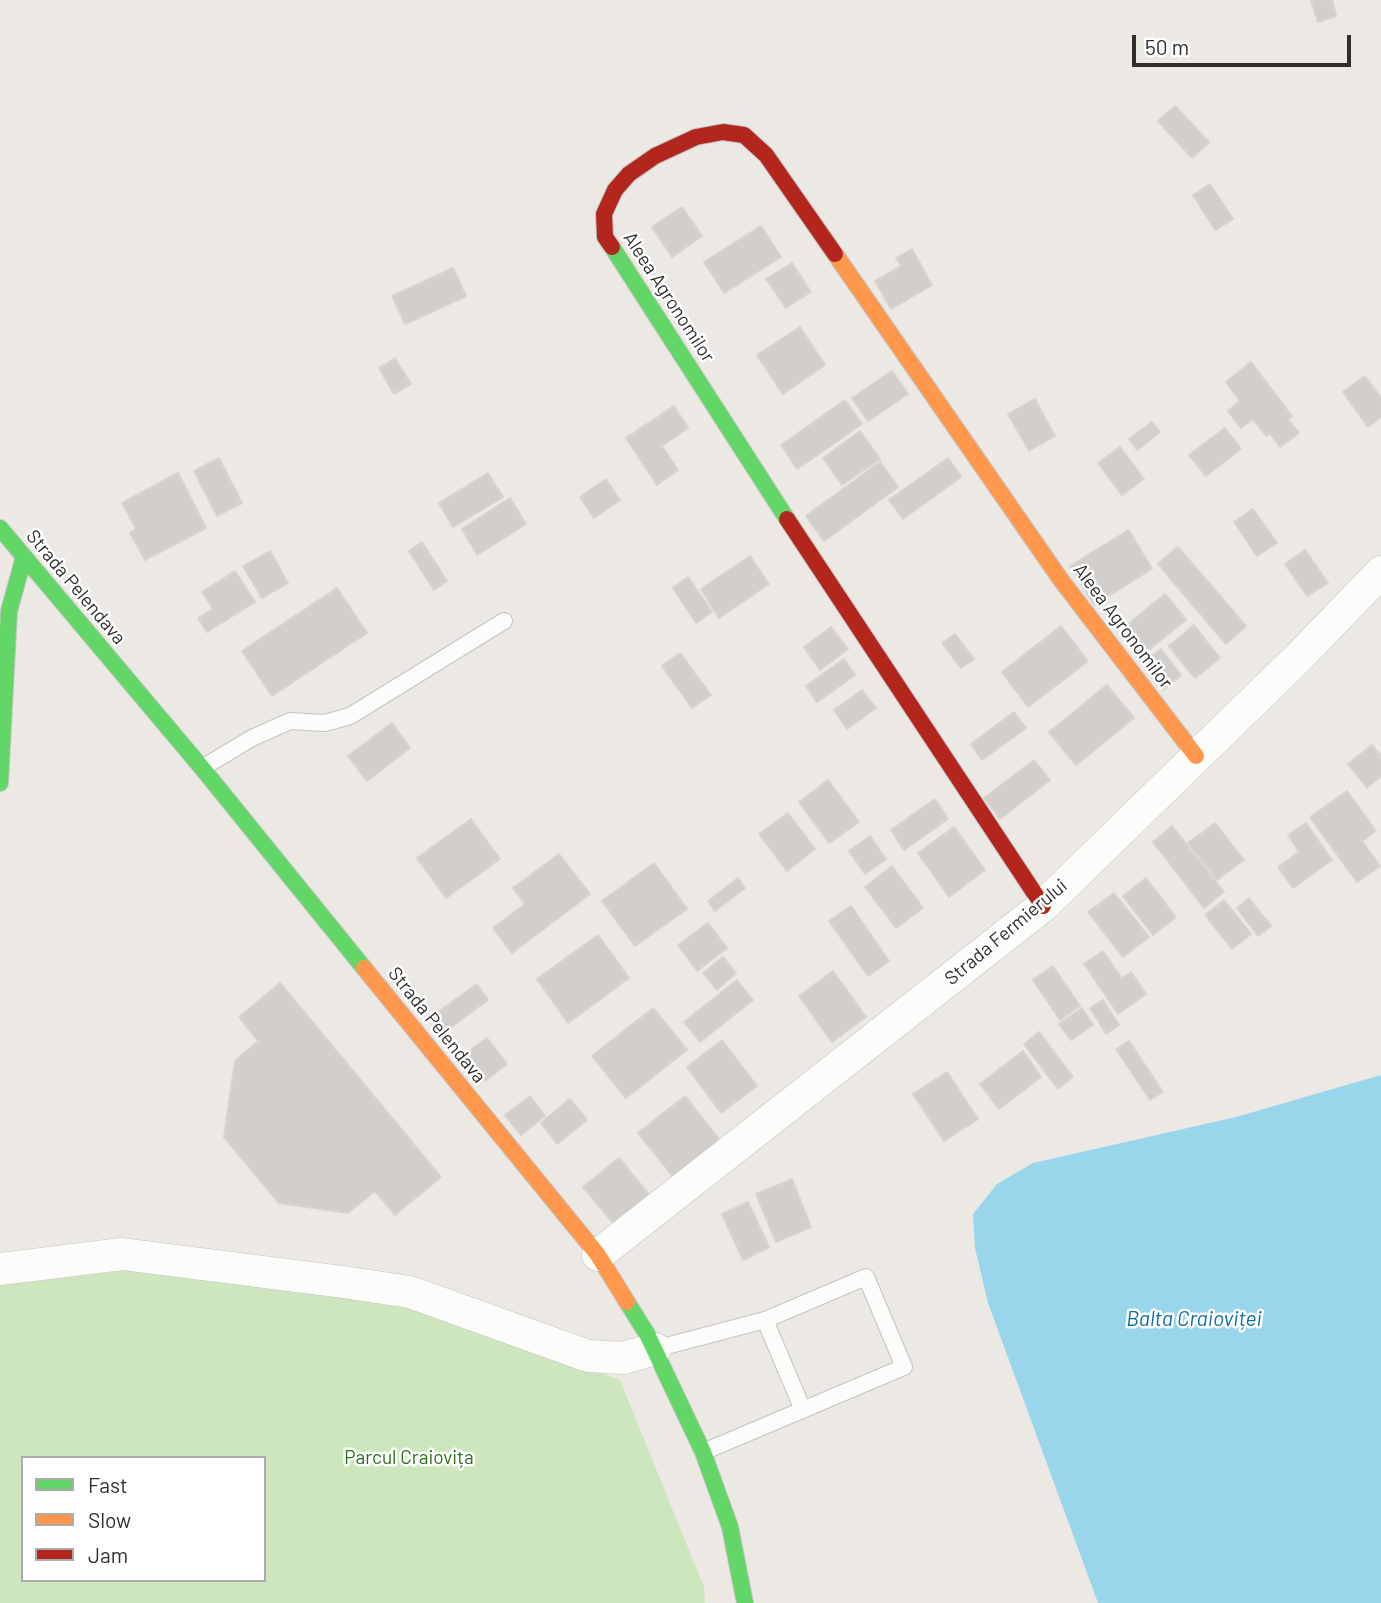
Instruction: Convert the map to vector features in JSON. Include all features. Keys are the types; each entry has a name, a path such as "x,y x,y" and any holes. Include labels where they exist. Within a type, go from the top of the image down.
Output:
{"street":[{"name":"Aleea Agronomilor","path":"1043,906 854,622 604,237 604,214 615,190 629,173 655,156 696,137 723,132 744,135 766,155 1061,580 1196,756"},
{"name":"Strada Pelendava","path":"0,528 201,768 598,1255 656,1349 703,1452 730,1527 745,1603"},
{"path":"0,783 9,611 24,557"},
{"name":"Strada Fermierului","path":"598,1255 1043,906 1300,656 1381,572"},
{"path":"0,1269 122,1254 410,1292 588,1356 623,1358 656,1349"}],"lane":[{"path":"201,768 252,738 290,721 324,723 350,716 504,621"},
{"path":"656,1349 765,1320 866,1277 904,1367 703,1452"},
{"path":"765,1320 803,1410"}],"green space":[{"name":"Parcul Craiovița","path":"123,1267 416,1305 620,1380 704,1587 705,1603 0,1603 0,1282"}],"water":[{"name":"Balta Craioviței","path":"1381,1075 1381,1603 1098,1603 988,1303 975,1248 973,1214 997,1184 1033,1163 1236,1117"}],"building":[{"path":"1311,0 1332,0 1336,16 1318,22"},
{"path":"1175,106 1209,142 1192,158 1158,121"},
{"path":"1210,184 1233,219 1215,230 1193,195"},
{"path":"682,207 702,236 672,257 652,227"},
{"path":"761,226 781,257 724,293 704,262"},
{"path":"912,249 932,285 891,309 875,281 901,266 896,258"},
{"path":"792,263 811,292 786,308 766,279"},
{"path":"453,268 466,296 405,324 392,296"},
{"path":"800,327 825,365 783,394 757,355"},
{"path":"395,358 411,384 394,394 379,368"},
{"path":"1251,362 1292,416 1288,419 1299,433 1280,447 1270,433 1266,436 1253,419 1241,428 1228,411 1240,401 1226,382"},
{"path":"892,371 908,394 868,421 852,398"},
{"path":"1365,376 1381,398 1381,417 1368,427 1343,392"},
{"path":"1035,399 1055,436 1029,451 1008,414"},
{"path":"845,400 862,424 797,469 781,445"},
{"path":"674,406 688,428 662,446 678,470 657,485 626,438"},
{"path":"1152,422 1160,432 1137,450 1129,439"},
{"path":"1225,428 1241,449 1206,476 1189,455"},
{"path":"860,431 880,459 842,485 823,458"},
{"path":"1120,447 1144,479 1122,495 1098,463"},
{"path":"219,458 242,503 217,516 194,471"},
{"path":"948,458 961,477 903,519 889,500"},
{"path":"880,462 898,487 824,541 806,516"},
{"path":"178,473 206,528 145,560 130,533 136,529 122,503"},
{"path":"488,473 503,497 453,527 439,503"},
{"path":"606,479 620,500 594,518 580,497"},
{"path":"510,498 526,524 477,555 462,529"},
{"path":"1253,509 1277,543 1257,556 1234,522"},
{"path":"1129,530 1152,569 1094,605 1070,566"},
{"path":"422,542 447,581 434,590 409,551"},
{"path":"1178,547 1246,626 1226,644 1158,564"},
{"path":"1305,550 1328,583 1307,596 1285,564"},
{"path":"270,551 288,583 262,598 243,566"},
{"path":"750,556 769,584 719,618 701,589"},
{"path":"235,571 255,602 207,632 198,618 213,609 202,592"},
{"path":"688,577 712,612 696,623 673,588"},
{"path":"337,588 367,633 272,696 242,651"},
{"path":"1165,594 1186,620 1141,656 1120,631"},
{"path":"1194,625 1220,658 1195,678 1169,646"},
{"path":"1061,626 1088,661 1028,707 1002,672"},
{"path":"831,627 848,649 820,670 804,647"},
{"path":"955,634 974,659 961,668 942,643"},
{"path":"1161,649 1181,675 1163,690 1142,664"},
{"path":"680,653 711,695 692,708 662,666"},
{"path":"844,659 855,675 817,702 806,686"},
{"path":"1107,685 1134,718 1076,765 1049,732"},
{"path":"862,690 876,708 847,729 834,710"},
{"path":"1014,712 1026,728 982,760 971,744"},
{"path":"392,723 410,748 367,781 348,756"},
{"path":"1372,745 1381,756 1381,776 1367,788 1348,764"},
{"path":"1034,760 1050,780 1000,819 984,798"},
{"path":"828,780 859,822 829,843 799,802"},
{"path":"1347,791 1376,831 1362,841 1380,866 1357,882 1310,817"},
{"path":"935,799 948,819 904,850 891,830"},
{"path":"788,813 815,849 787,871 759,834"},
{"path":"471,819 500,859 446,898 417,858"},
{"path":"1215,823 1244,860 1217,880 1188,843"},
{"path":"1306,823 1332,860 1293,888 1278,867 1299,852 1288,835"},
{"path":"1172,826 1224,892 1204,908 1153,842"},
{"path":"954,827 985,870 949,897 918,853"},
{"path":"870,836 886,859 865,874 849,851"},
{"path":"559,854 590,894 512,953 493,928 525,904 513,888"},
{"path":"654,863 687,909 635,946 602,901"},
{"path":"892,866 923,908 896,928 865,887"},
{"path":"738,878 745,888 715,911 708,901"},
{"path":"1146,878 1176,917 1153,935 1123,896"},
{"path":"1114,893 1149,937 1123,957 1088,912"},
{"path":"1249,898 1271,926 1258,936 1237,908"},
{"path":"1224,900 1251,934 1232,949 1205,915"},
{"path":"851,906 889,961 868,976 829,921"},
{"path":"708,923 727,948 697,971 678,945"},
{"path":"598,935 629,978 568,1023 537,979"},
{"path":"1103,951 1122,979 1131,972 1146,994 1118,1014 1084,964"},
{"path":"723,957 736,973 717,990 703,973"},
{"path":"1053,966 1080,1006 1060,1020 1033,980"},
{"path":"833,971 866,1017 832,1042 799,996"},
{"path":"737,980 753,1000 700,1042 684,1022"},
{"path":"280,983 441,1177 395,1215 375,1191 348,1213 279,1203 224,1137 235,1061 258,1041 239,1017"},
{"path":"477,984 488,1000 446,1031 434,1015"},
{"path":"1103,1000 1119,1025 1106,1034 1090,1008"},
{"path":"653,1008 687,1050 626,1098 592,1056"},
{"path":"1082,1008 1093,1025 1071,1040 1059,1024"},
{"path":"1039,1032 1073,1077 1058,1089 1024,1044"},
{"path":"487,1038 507,1064 485,1081 465,1054"},
{"path":"722,1040 757,1086 721,1113 687,1067"},
{"path":"1129,1041 1163,1092 1150,1100 1116,1049"},
{"path":"1023,1051 1041,1077 999,1109 980,1084"},
{"path":"947,1072 978,1119 944,1141 913,1094"},
{"path":"530,1096 545,1116 521,1135 505,1115"},
{"path":"685,1096 720,1140 674,1178 638,1133"},
{"path":"570,1099 587,1120 557,1144 541,1123"},
{"path":"619,1158 650,1196 614,1224 583,1187"},
{"path":"792,1179 811,1227 776,1242 756,1194"},
{"path":"748,1202 769,1247 743,1260 722,1214"}],"traffic: fast":[{"path":"612,247 787,519"},
{"path":"0,528 202,768 364,968"},
{"path":"0,783 9,611 24,557"},
{"path":"627,1302 647,1334 703,1452 730,1527 745,1603"}],"traffic: slow":[{"path":"835,254 1061,580 1196,756"},
{"path":"364,968 598,1255 627,1302"}],"traffic: jam":[{"path":"612,247 605,237 604,214 615,190 629,174 655,156 696,137 723,132 744,135 766,155 835,254"},
{"path":"787,519 1043,906"}]}
